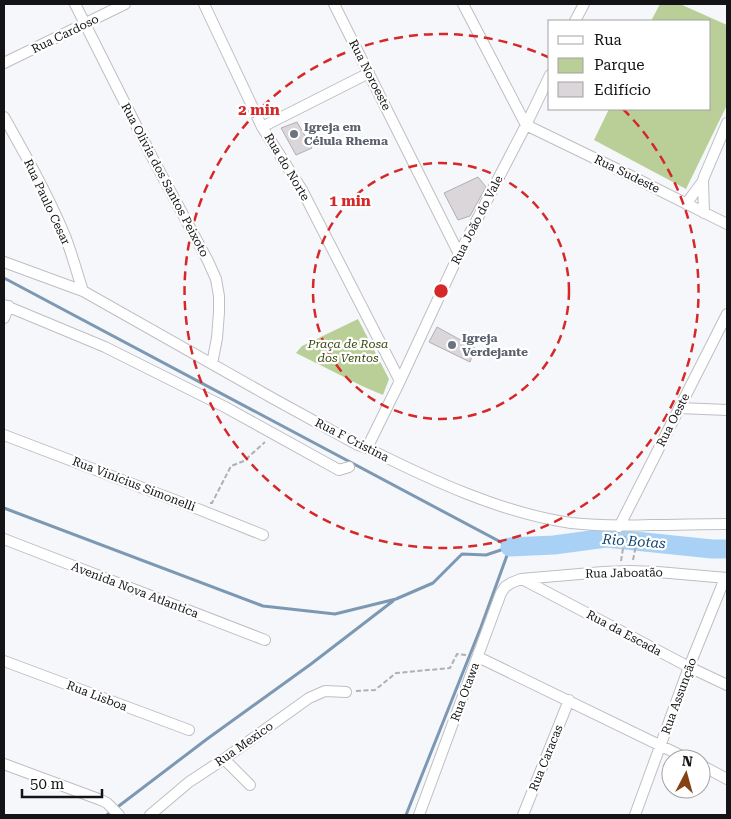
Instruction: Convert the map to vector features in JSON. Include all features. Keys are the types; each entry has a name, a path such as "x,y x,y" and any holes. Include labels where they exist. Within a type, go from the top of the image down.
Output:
{"street":[{"name":"Rua Olivia dos Santos Peixoto","path":"75,4 216,279 219,312 212,364"},
{"name":"Rua Cardoso","path":"4,63 125,4"},
{"name":"Rua do Norte","path":"204,4 262,126 302,190 400,381"},
{"name":"Rua Noroeste","path":"334,4 459,254"},
{"path":"463,4 526,125"},
{"path":"576,20 584,4"},
{"path":"262,126 369,74"},
{"name":"Rua João do Vale","path":"367,448 459,254 548,79"},
{"name":"Rua Paulo Cesar","path":"4,117 38,179 65,237 83,291"},
{"path":"704,212 703,181 727,123"},
{"name":"Rua Sudeste","path":"526,125 727,224"},
{"path":"686,204 703,181"},
{"name":"Rua F Cristina","path":"4,262 83,291 358,445 426,477 504,507 570,523 622,528 640,525 727,524"},
{"path":"4,318 6,306 105,347 274,433 339,470 349,468"},
{"name":"Rua Oeste","path":"622,528 678,408 727,314"},
{"path":"678,408 727,410"},
{"name":"Rua Vinícius Simonelli","path":"4,435 193,506 263,535"},
{"name":"Avenida Nova Atlantica","path":"4,539 266,640"},
{"name":"Rua Jaboatão","path":"521,579 630,571 726,578"},
{"name":"Rua Assunção","path":"635,815 689,667 723,594 726,578"},
{"name":"Rua Otawa","path":"419,815 501,593 505,587 521,579"},
{"name":"Rua da Escada","path":"521,579 727,685"},
{"path":"478,657 669,749"},
{"name":"Rua Lisboa","path":"4,661 190,730"},
{"name":"Rua Mexico","path":"150,815 189,782 309,698 325,691 346,692"},
{"name":"Rua Caracas","path":"523,815 569,700"},
{"path":"224,759 250,785"},
{"path":"4,764 101,800 119,815"},
{"path":"711,770 727,779"}],"path":[{"path":"193,506 212,503 232,466 244,461 274,433"},
{"path":"634,556 640,525"},
{"path":"621,561 622,528"},
{"path":"346,692 375,690 396,673 450,668 457,654"}],"green space":[{"path":"660,4 680,4 727,25 727,105 686,189 594,140 609,110 711,110 711,20 652,20"},
{"name":"Praça de Rosa dos Ventos","path":"358,319 389,379 383,395 296,353 302,346"}],"building":[{"name":"Igreja em Célula Rhema","path":"297,122 312,148 296,155 281,128"},
{"path":"478,177 486,187 470,216 458,220 444,193"},
{"name":"Igreja Verdejante","path":"437,327 475,348 470,362 429,342"}],"waterway":[{"path":"4,278 510,547"},
{"path":"4,508 263,606 335,614 396,599 433,583 462,554 486,555 510,547"},
{"name":"Rio Botas","path":"510,547 554,545 606,538 727,549"},
{"path":"406,815 481,627 510,547"},
{"path":"107,815 393,601"}],"place":[{"name":"Igreja em Célula Rhema","path":"294,134"},
{"name":"Igreja Verdejante","path":"452,345"}]}
